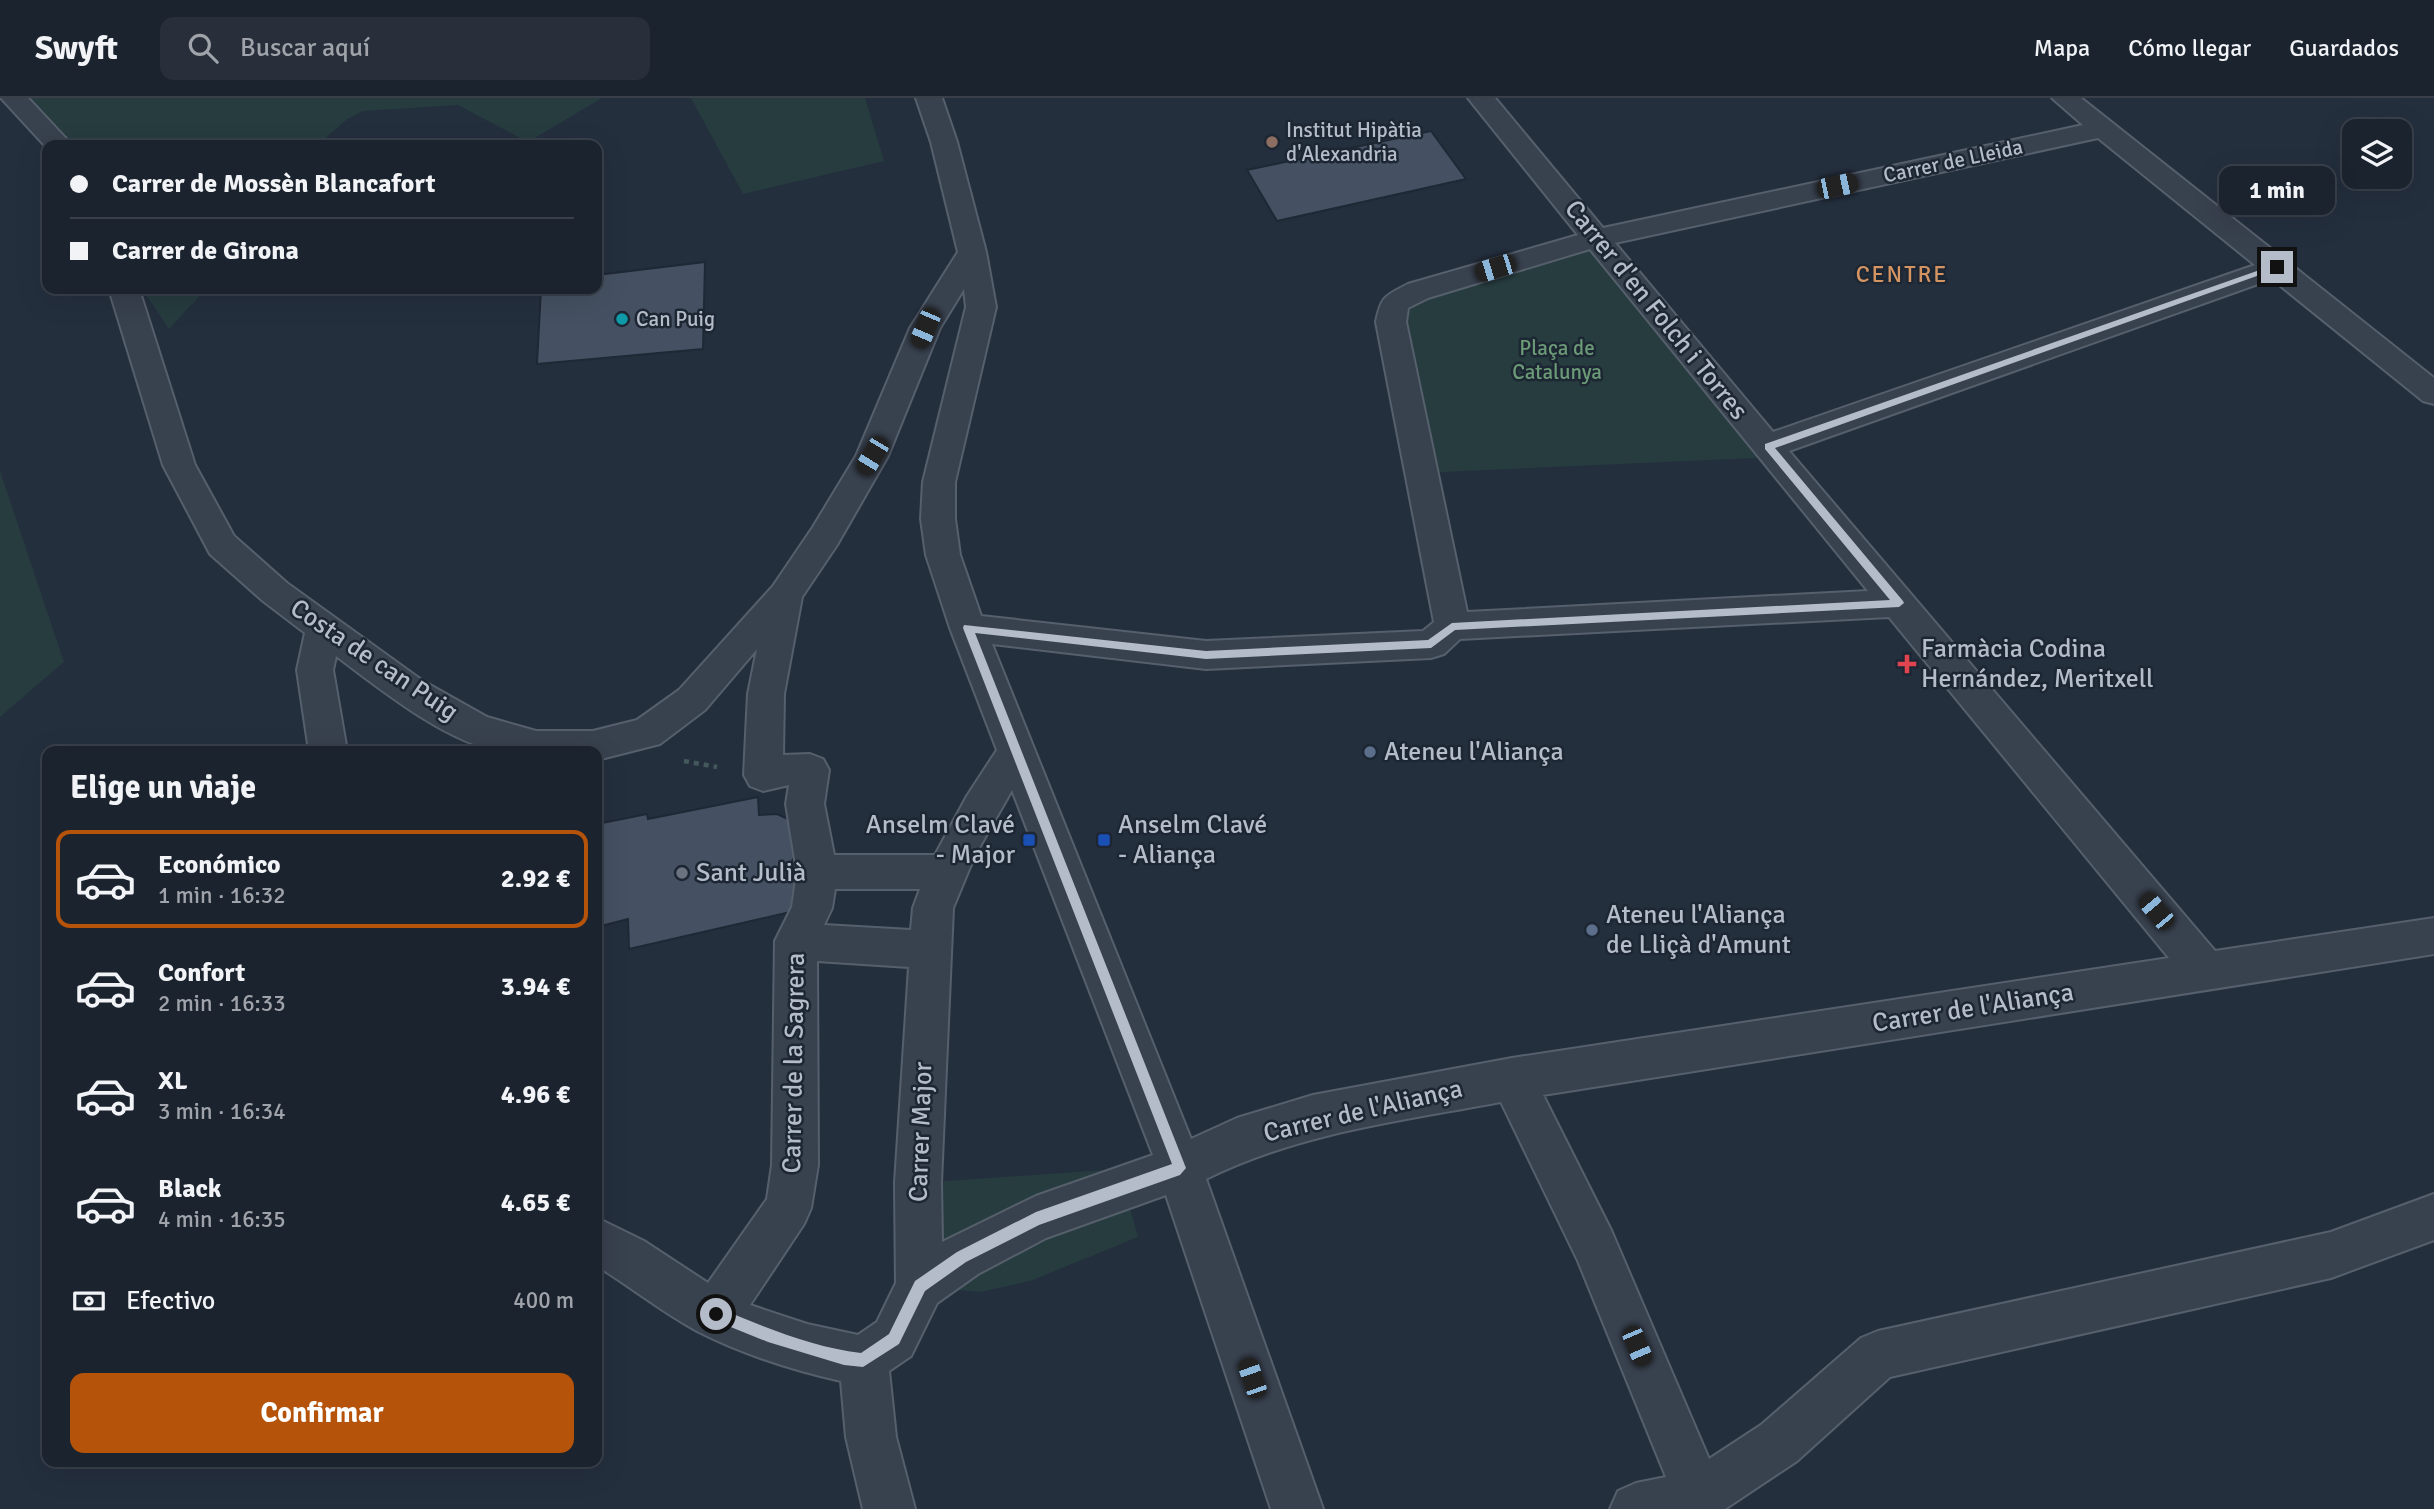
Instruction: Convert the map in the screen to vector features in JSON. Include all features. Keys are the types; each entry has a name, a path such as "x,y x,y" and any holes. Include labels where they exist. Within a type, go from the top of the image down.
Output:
{"street":[{"path":"13,98 54,140"},
{"path":"929,98 944,142 972,252 981,307 939,482 938,519 943,555 968,628 1180,1168 1297,1509"},
{"name":"Carrer d'en Folch i Torres","path":"1481,98 2207,972"},
{"path":"2065,98 2434,394"},
{"name":"Carrer de Lleida","path":"1597,238 2104,129"},
{"path":"1452,626 1391,322 1394,303 1418,291 1597,238"},
{"name":"Costa de can Puig","path":"125,294 179,465 222,545 275,592 410,691 476,729 536,746 593,746 647,733 692,701 724,661 785,596 872,456 925,328 972,252"},
{"path":"1768,446 2277,267"},
{"name":"Carrer de la Sagrera","path":"716,1314 788,1208 795,1165 796,941 812,908 817,872 805,804 810,770 792,769 763,775 766,694 785,596"},
{"path":"968,628 1206,655 1431,644 1452,626 1899,603"},
{"path":"324,628 315,670 327,746"},
{"name":"Carrer Major","path":"863,1360 894,1339 920,1286 918,1183 933,908 945,872 980,806 1017,751"},
{"path":"817,872 945,872"},
{"name":"Carrer de l'Aliança","path":"920,1286 961,1257 1036,1219 1180,1168 1237,1140 1313,1116 1511,1079 2434,936"},
{"path":"796,941 929,950"},
{"path":"1511,1079 1595,1246 1699,1496"},
{"path":"1636,1509 1699,1496 1779,1443 1878,1355 2332,1255 2434,1217"},
{"path":"602,1244 716,1314 768,1335 844,1358 863,1360 871,1437 890,1509"}],"green space":[{"path":"14,98 602,98 531,140 524,140 458,105 363,111 347,119 324,140 54,140"},
{"path":"691,98 865,98 884,161 743,194"},
{"name":"Plaça de Catalunya","path":"1597,238 1776,457 1420,473 1394,303"},
{"path":"145,294 201,294 169,329"},
{"path":"0,471 64,662 0,717"},
{"path":"1119,1169 1138,1237 1030,1281 980,1292 920,1286 918,1183"}],"building":[{"path":"1431,131 1466,179 1277,221 1247,170"},
{"name":"Can Puig","path":"705,262 703,349 537,364 541,294 602,294 602,274"},
{"name":"Sant Julià","path":"758,797 759,815 777,814 788,819 797,834 798,852 789,865 767,873 795,868 799,910 629,949 628,919 602,926 602,823 647,814 648,819"}],"place":[{"name":"Institut Hipàtia d'Alexandria","path":"1272,142"},
{"name":"Can Puig","path":"622,319"},
{"name":"Farmàcia Codina Hernández, Meritxell","path":"1907,664"},
{"name":"Ateneu l'Aliança","path":"1370,752"},
{"name":"Anselm Clavé - Major","path":"1029,840"},
{"name":"Anselm Clavé - Aliança","path":"1104,840"},
{"name":"Sant Julià","path":"682,873"},
{"name":"Ateneu l'Aliança de Lliçà d'Amunt","path":"1592,930"}],"district":[{"name":"CENTRE","path":"1902,274"}],"route":[{"path":"716,1314 768,1335 844,1358 863,1360 894,1339 920,1286 961,1257 1036,1219 1180,1168 968,628 1206,655 1431,644 1452,626 1899,603 1768,446 2277,267"}]}
